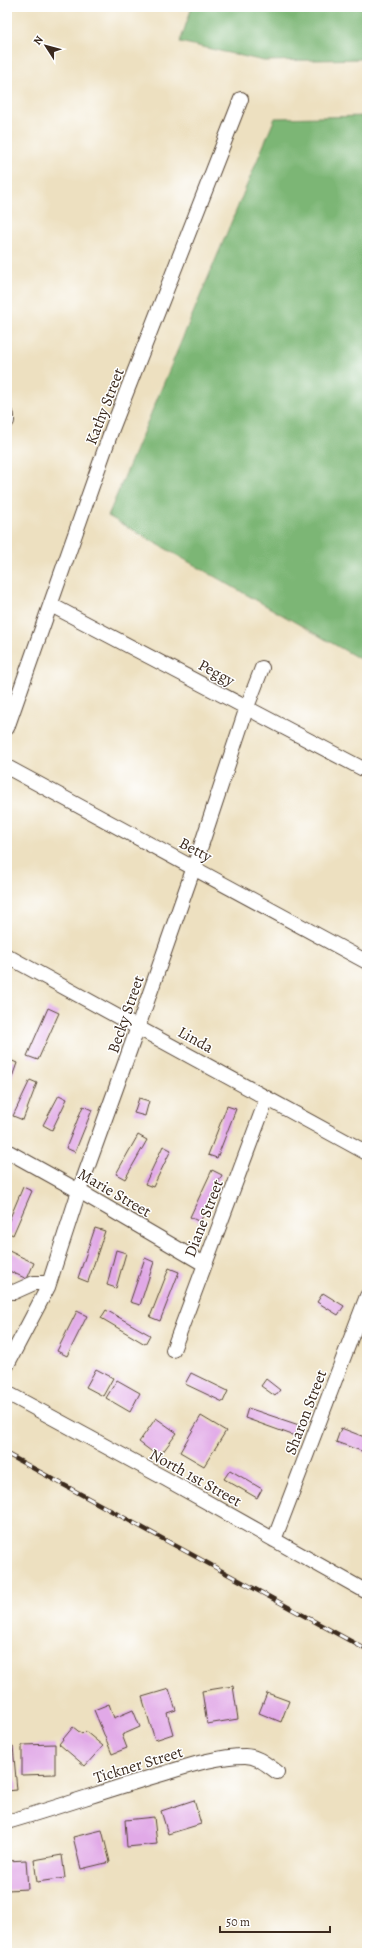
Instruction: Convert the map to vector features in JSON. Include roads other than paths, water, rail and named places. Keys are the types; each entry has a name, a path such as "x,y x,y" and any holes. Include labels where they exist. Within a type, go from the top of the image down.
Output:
{"street":[{"name":"Kathy Street","path":"7,728 52,605 112,429 241,99"},
{"path":"7,416 7,421"},
{"name":"Peggy","path":"52,605 367,771"},
{"name":"Becky Street","path":"7,1365 11,1348 50,1283 79,1191 194,867 247,707 262,668"},
{"name":"Betty","path":"7,767 367,962"},
{"name":"Linda","path":"7,956 367,1153"},
{"name":"Diane Street","path":"173,1350 267,1098"},
{"name":"Marie Street","path":"7,1151 204,1264"},
{"path":"7,1291 14,1292 34,1283 50,1283"},
{"name":"Sharon Street","path":"274,1540 367,1296"},
{"name":"North 1st Street","path":"7,1393 367,1592"},
{"name":"Tickner Street","path":"7,1822 103,1791 197,1764 222,1759 246,1756 257,1757 277,1772"}],"railway":[{"path":"7,1454 367,1650"}]}
